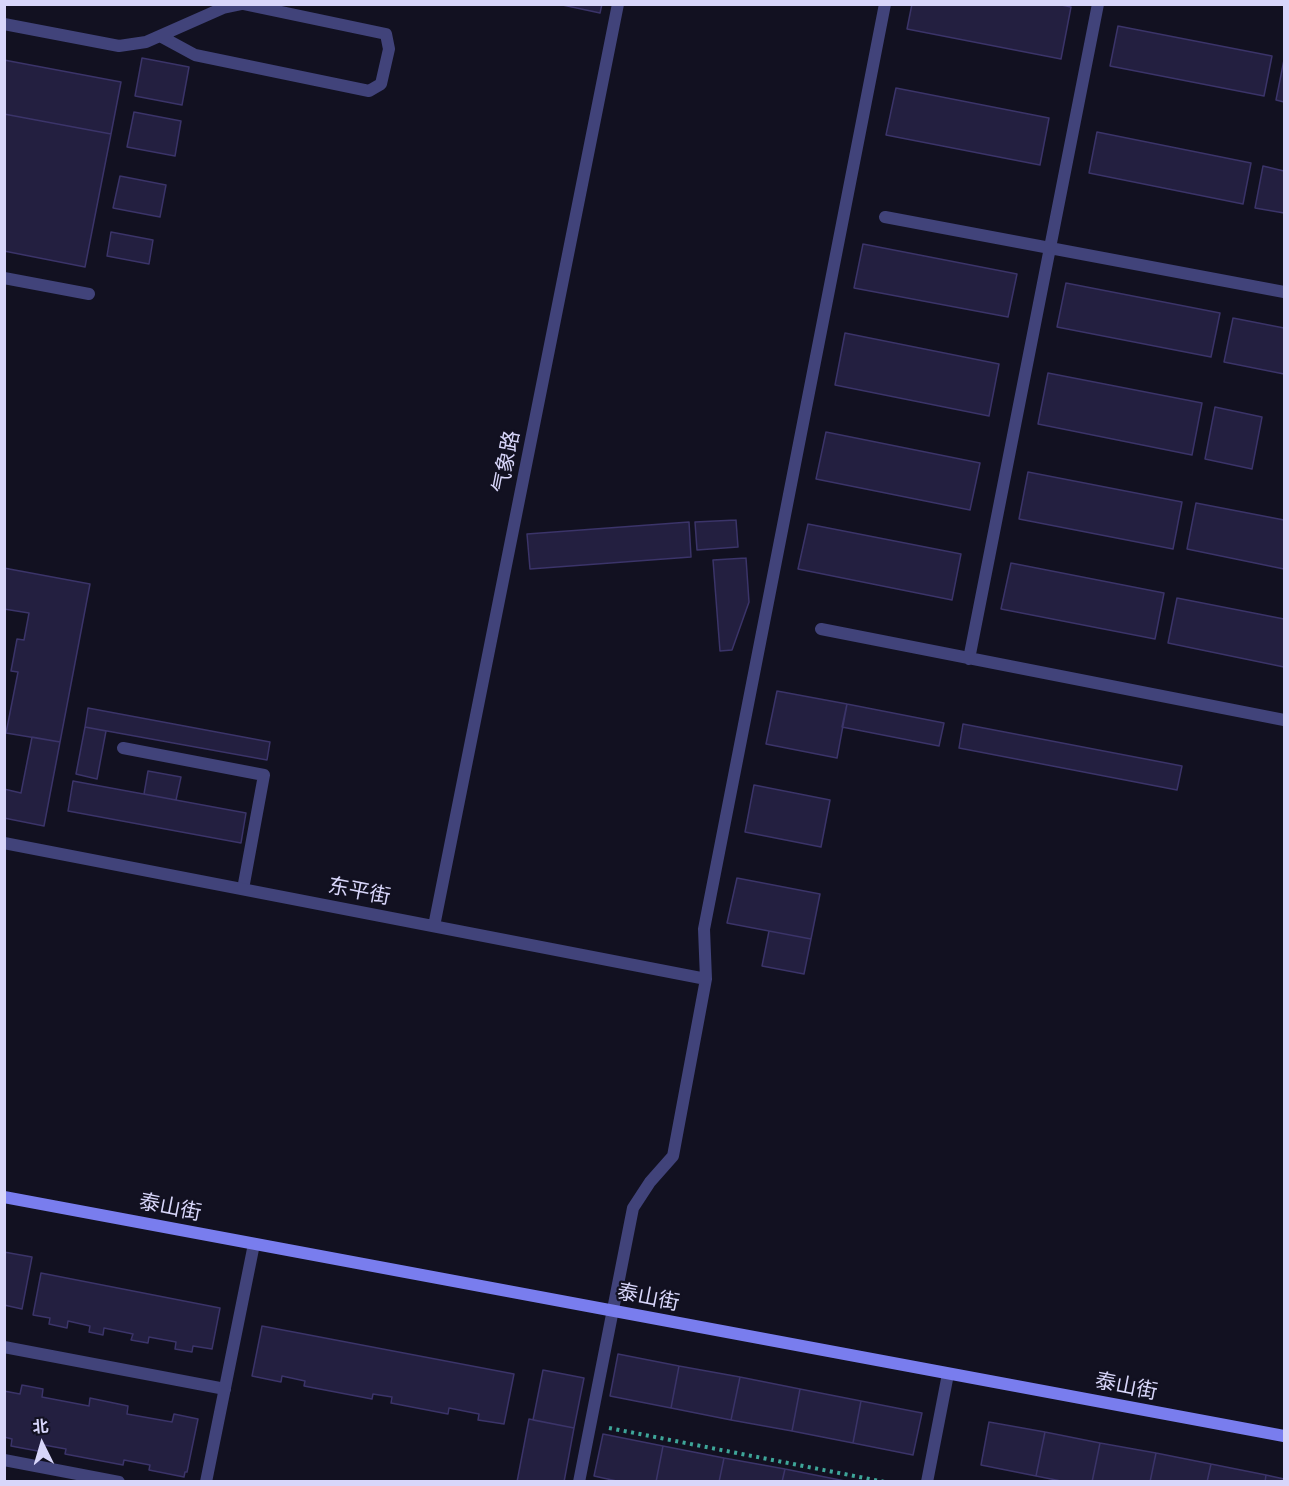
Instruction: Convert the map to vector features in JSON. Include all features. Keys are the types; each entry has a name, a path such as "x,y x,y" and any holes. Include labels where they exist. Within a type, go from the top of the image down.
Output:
{"street":[{"path":"4,24 119,46 146,42 223,8 243,4 386,34 389,49 381,84 369,91 195,55 160,36"},
{"name":"气象路","path":"434,926 618,4"},
{"path":"579,1482 633,1208 650,1182 673,1156 706,979 704,929 885,4"},
{"path":"969,658 1098,4"},
{"path":"885,217 1284,292"},
{"path":"4,278 89,294"},
{"path":"821,629 1284,720"},
{"path":"123,748 264,775 243,889"},
{"name":"东平街","path":"4,843 706,979"},
{"name":"泰山街","path":"4,1197 1284,1436"},
{"path":"206,1482 254,1244"},
{"path":"4,1347 225,1389"},
{"path":"927,1482 948,1374"},
{"path":"4,1460 119,1482"}],"path":[{"path":"590,1424 885,1482"}],"building":[{"path":"558,4 602,4 600,13"},
{"path":"912,4 1057,4 1071,7 1061,59 907,29"},
{"path":"1118,26 1272,56 1264,96 1110,66"},
{"path":"142,58 189,67 182,105 135,96"},
{"path":"4,60 121,82 111,134 4,114"},
{"path":"1284,60 1284,102 1276,100"},
{"path":"896,88 1049,118 1040,165 886,135"},
{"path":"134,112 181,121 175,156 127,147"},
{"path":"4,114 111,134 85,267 4,251"},
{"path":"1097,132 1251,163 1243,204 1089,173"},
{"path":"1263,166 1284,171 1284,213 1255,208"},
{"path":"120,176 166,185 160,217 113,208"},
{"path":"111,232 153,240 149,264 107,256"},
{"path":"863,244 1017,274 1008,317 854,288"},
{"path":"1066,283 1220,313 1211,357 1057,327"},
{"path":"1233,318 1284,328 1284,374 1224,362"},
{"path":"845,333 999,364 989,416 835,385"},
{"path":"1048,373 1202,403 1192,455 1038,424"},
{"path":"1215,407 1262,417 1252,469 1205,459"},
{"path":"826,432 980,463 970,510 816,479"},
{"path":"1028,472 1182,502 1173,549 1019,519"},
{"path":"1196,503 1284,520 1284,569 1187,549"},
{"path":"736,520 738,547 697,550 695,522"},
{"path":"689,522 691,557 530,569 527,534"},
{"path":"808,524 961,554 952,600 798,569"},
{"path":"746,558 749,602 732,650 720,651 713,560"},
{"path":"1011,563 1164,593 1155,639 1001,609"},
{"path":"4,568 90,584 60,742 6,733 18,672 11,671 17,639 24,640 29,613 4,609"},
{"path":"1177,598 1284,619 1284,667 1168,643"},
{"path":"777,691 847,704 837,758 766,744"},
{"path":"847,704 944,723 939,746 842,727"},
{"path":"88,708 270,742 267,760 85,727"},
{"path":"963,724 1182,766 1177,790 959,748"},
{"path":"85,727 106,731 97,779 76,774"},
{"path":"32,737 60,742 44,826 4,818 4,789 21,793"},
{"path":"148,771 181,777 176,800 144,794"},
{"path":"73,781 246,813 241,843 68,811"},
{"path":"754,785 830,800 821,847 745,832"},
{"path":"737,878 820,894 811,939 727,923"},
{"path":"769,931 811,939 804,974 762,966"},
{"path":"4,1252 32,1257 22,1309 4,1305"},
{"path":"41,1273 220,1308 212,1349 193,1346 192,1352 175,1349 176,1342 149,1337 148,1343 131,1340 133,1334 104,1328 103,1335 89,1332 90,1326 68,1321 67,1328 49,1324 50,1318 33,1315"},
{"path":"262,1326 514,1374 504,1424 478,1420 479,1414 449,1408 448,1414 391,1403 392,1397 373,1394 372,1399 304,1386 305,1381 282,1376 281,1382 252,1376"},
{"path":"618,1354 679,1366 671,1408 610,1396"},
{"path":"679,1366 740,1377 731,1420 671,1408"},
{"path":"543,1370 584,1378 574,1428 533,1420"},
{"path":"740,1377 800,1389 792,1431 731,1420"},
{"path":"22,1385 43,1389 42,1397 89,1406 90,1398 128,1406 127,1414 172,1422 174,1414 198,1419 187,1472 184,1477 149,1470 150,1465 124,1460 123,1465 65,1454 66,1449 44,1445 43,1452 11,1446 12,1439 4,1437 4,1391 20,1394"},
{"path":"800,1389 861,1401 853,1443 792,1431"},
{"path":"861,1401 922,1413 913,1455 853,1443"},
{"path":"529,1419 574,1428 564,1482 517,1482"},
{"path":"989,1422 1045,1432 1036,1476 981,1465"},
{"path":"1045,1432 1100,1443 1092,1482 1066,1482 1036,1476"},
{"path":"603,1434 663,1446 656,1482 621,1482 594,1476"},
{"path":"1100,1443 1156,1453 1150,1482 1092,1482"},
{"path":"663,1446 724,1458 719,1482 656,1482"},
{"path":"1156,1453 1211,1464 1207,1482 1150,1482"},
{"path":"724,1458 785,1469 782,1482 719,1482"},
{"path":"1211,1464 1266,1475 1265,1482 1207,1482"},
{"path":"785,1469 845,1481 845,1482 782,1482"},
{"path":"1266,1475 1284,1479 1284,1482 1265,1482"}]}
